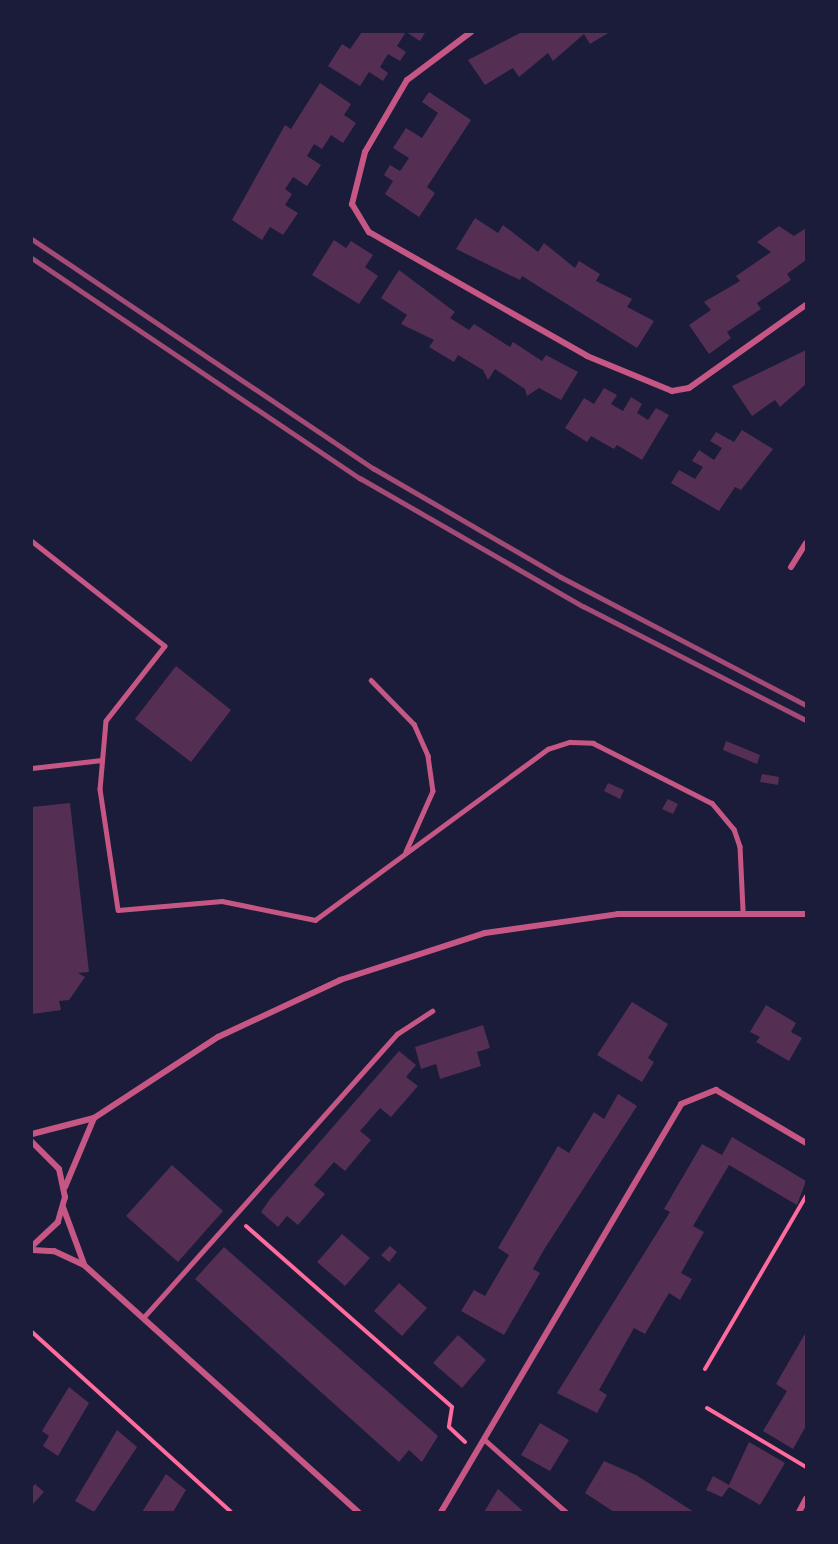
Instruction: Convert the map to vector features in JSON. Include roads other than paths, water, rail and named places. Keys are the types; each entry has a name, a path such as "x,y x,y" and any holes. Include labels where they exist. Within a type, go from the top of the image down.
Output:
{"street":[{"path":"471,32 406,80 365,152 352,204 369,232 587,356 672,391 689,388 807,305"},
{"path":"791,567 807,543"},
{"path":"32,1134 94,1118 246,1022 379,964 485,933 618,914 743,910 807,914"},
{"path":"441,1512 681,1104 716,1090 807,1143"},
{"path":"32,1246 48,1235 63,1207 65,1187 94,1118"},
{"path":"32,1142 48,1153 65,1187"},
{"path":"63,1207 84,1265"},
{"path":"32,1250 54,1251 84,1265 358,1512"},
{"path":"799,1512 807,1499"}],"lane":[{"path":"32,541 165,646 106,721 99,789 118,910 222,901 315,920 548,749 593,743 712,803 734,829 740,846 743,910"},
{"path":"371,680 414,724 428,756 433,791 405,854"},
{"path":"32,768 102,760"},
{"path":"143,1318 397,1034 432,1011"},
{"path":"485,1440 566,1512"}],"railway":[{"path":"32,239 373,468 561,577 806,705"},
{"path":"32,258 360,478 583,606 806,720"}]}
